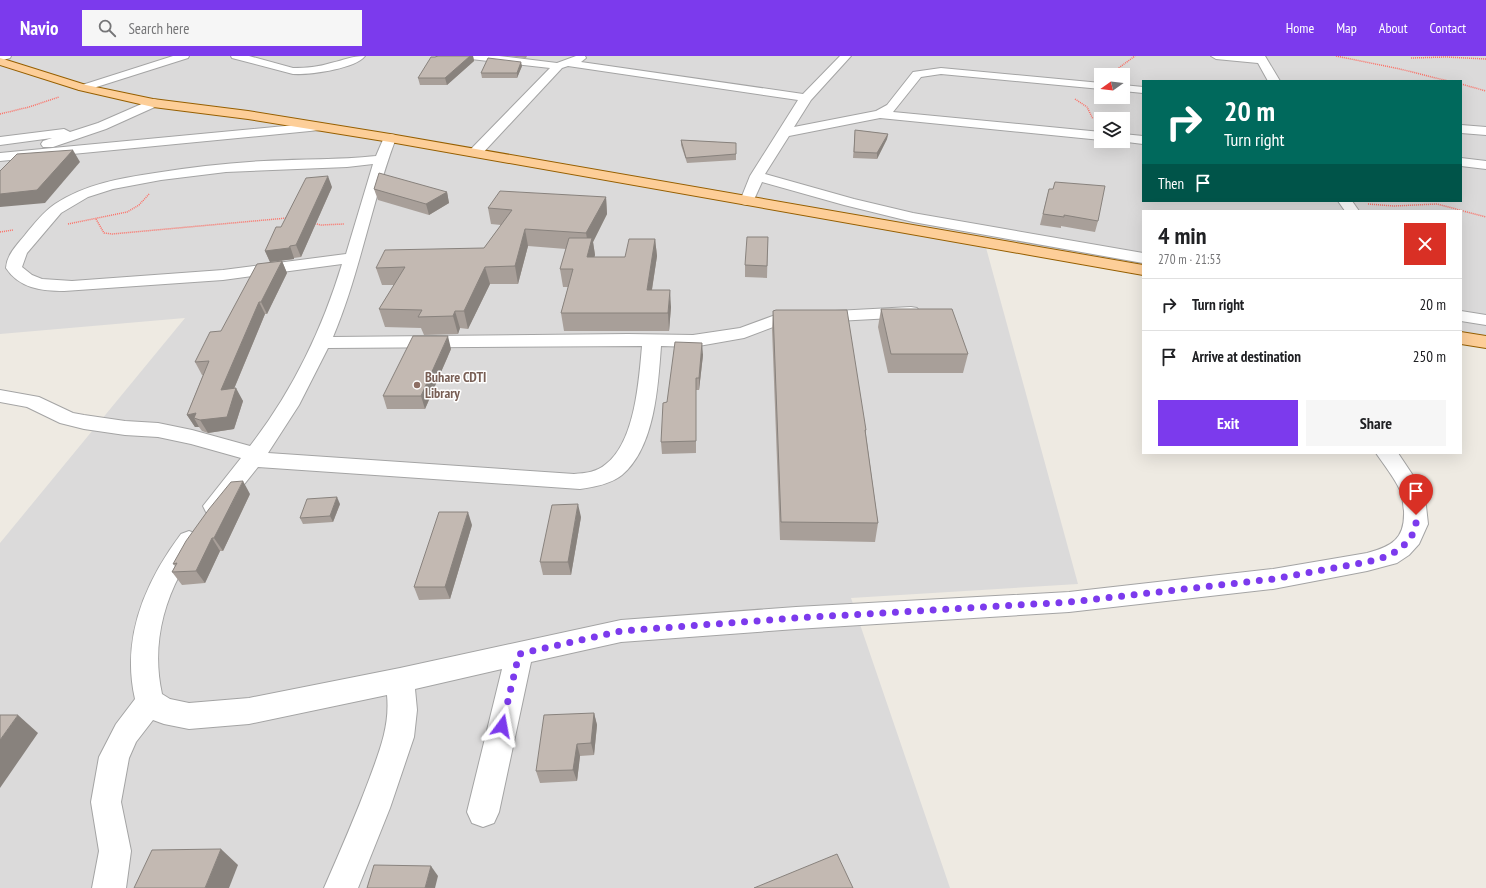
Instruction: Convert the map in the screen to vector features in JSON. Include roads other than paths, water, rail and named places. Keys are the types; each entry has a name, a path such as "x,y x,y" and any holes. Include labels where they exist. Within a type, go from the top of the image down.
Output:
{"main road":[{"path":"0,61 83,88 153,103 248,115 316,127 385,148 475,153 1142,270"},
{"path":"1462,338 1486,342"}],"street":[{"path":"0,58 6,56"},
{"path":"83,88 184,56"},
{"path":"236,56 293,71 302,71 344,64 360,56"},
{"path":"470,56 563,64 806,98"},
{"path":"475,153 563,64 585,56"},
{"path":"747,201 757,176 806,98 843,56"},
{"path":"1216,56 1261,58 1273,80"},
{"path":"880,114 891,108 916,74 923,72 940,70 1094,85"},
{"path":"1130,89 1142,90"},
{"path":"6,157 102,126 153,103"},
{"path":"784,133 880,114 1094,135"},
{"path":"0,140 57,134 102,126"},
{"path":"6,157 316,127"},
{"path":"1462,129 1486,131"},
{"path":"1130,139 1142,140"},
{"path":"353,258 185,278 72,286 54,286 28,281 20,276 14,268 14,261 19,253 59,207 90,192 128,181 180,173 248,166 344,164 385,148"},
{"path":"385,148 362,222 353,258 322,343 280,419 254,457 185,545 163,584 148,622 145,648 145,686 150,702 164,711 189,716 249,711 400,680 621,631 796,618 1070,602 1273,579 1367,562 1388,556 1400,549 1411,538 1416,524 1415,506 1410,489 1388,454"},
{"path":"1462,162 1486,165"},
{"path":"757,176 822,195 918,218 1142,258"},
{"path":"1347,202 1358,207"},
{"path":"322,343 620,340 693,341 744,333 778,319 919,312"},
{"path":"1462,316 1486,320"},
{"path":"0,396 32,401 67,418 125,428 158,430 192,437 254,457 574,482 599,478 614,469 629,452 646,398 652,341"},
{"path":"483,812 519,654"},
{"path":"341,888 374,808 399,737 403,710 400,680"},
{"path":"109,888 115,851 106,802 114,757 126,733 150,702"}],"place":[{"name":"Buhare CDTI Library","path":"417,385"}]}
